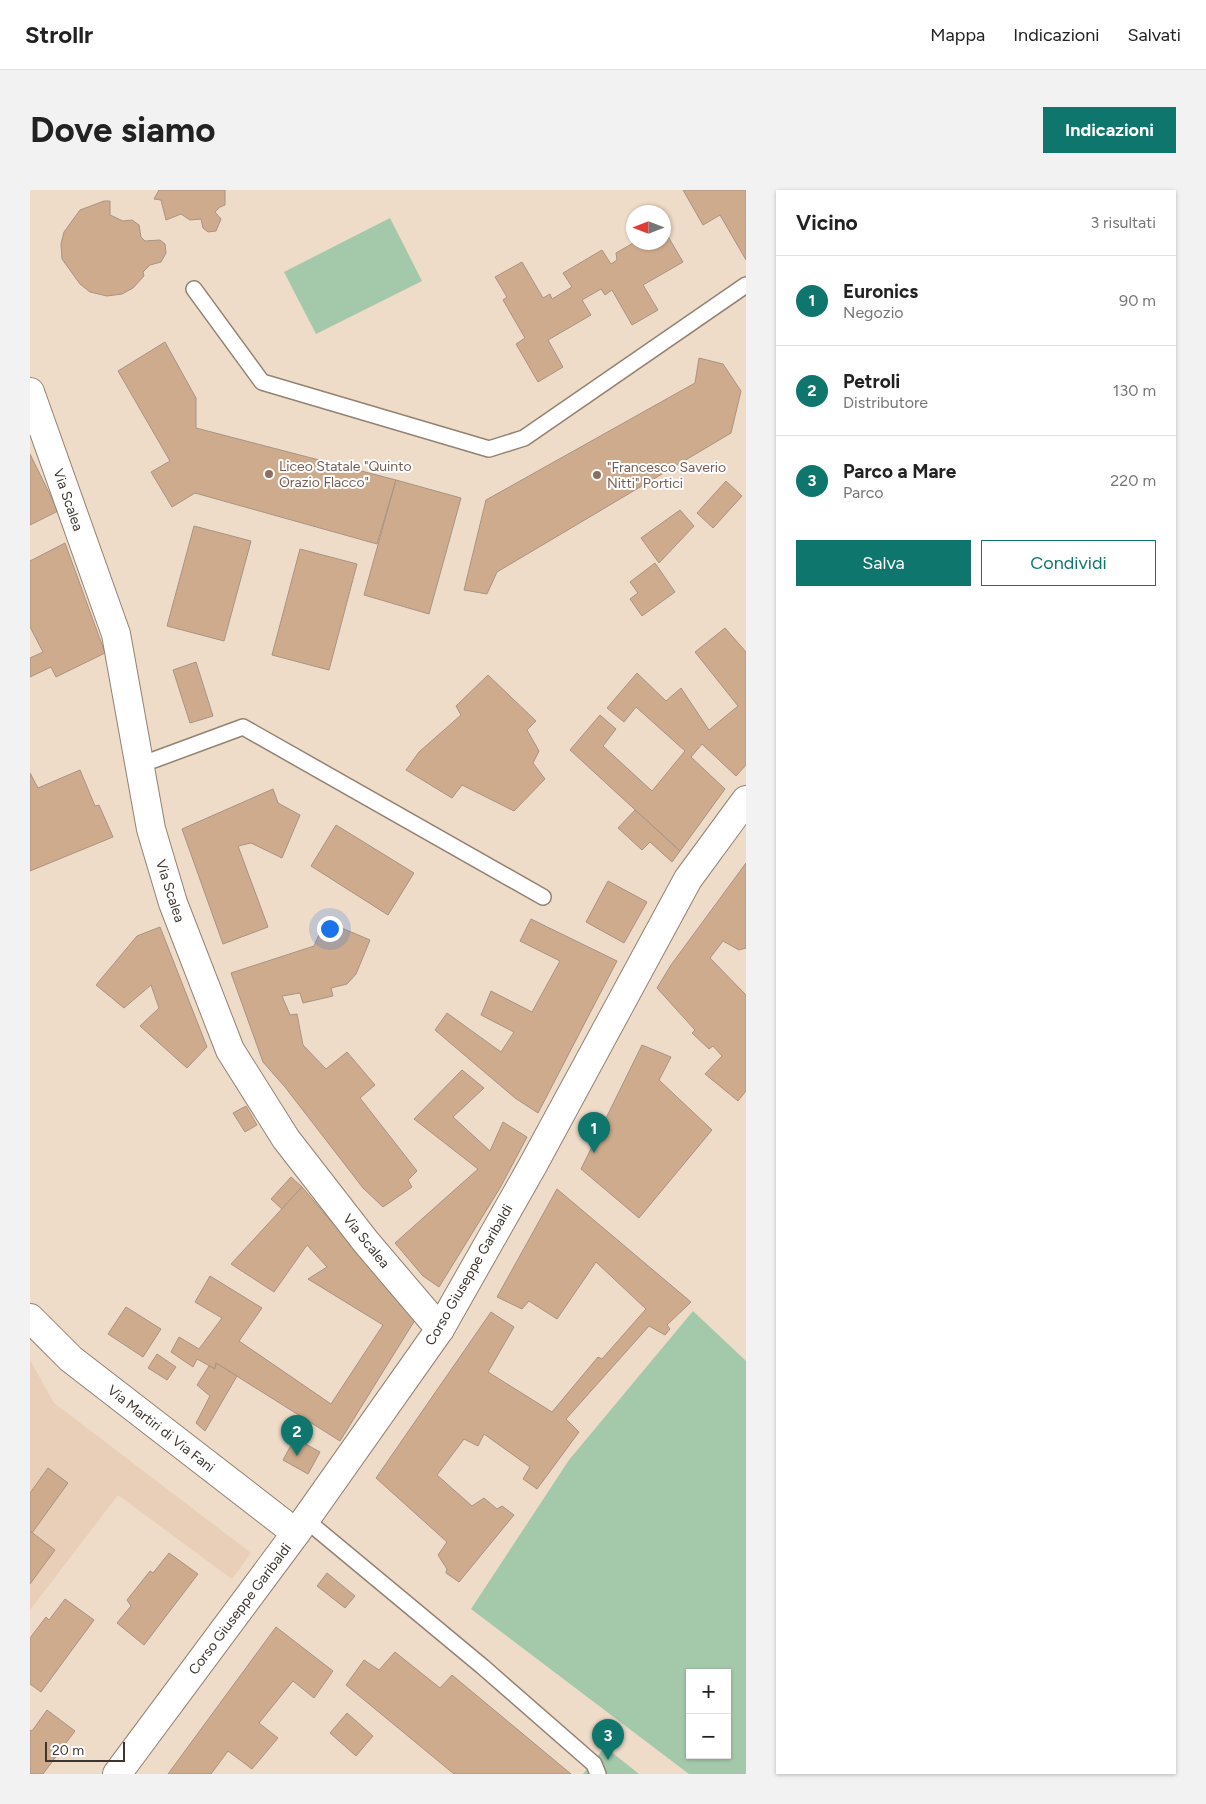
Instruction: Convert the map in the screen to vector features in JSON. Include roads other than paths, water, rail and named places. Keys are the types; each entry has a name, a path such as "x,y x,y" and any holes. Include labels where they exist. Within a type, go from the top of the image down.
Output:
{"street":[{"name":"Via Scalea","path":"30,392 116,634 151,829 173,903 230,1050 286,1139 366,1242 440,1329"},
{"name":"Corso Giuseppe Garibaldi","path":"117,1774 301,1526 440,1329 533,1165 688,879 746,800"},
{"name":"Via Martiri di Via Fani","path":"30,1318 71,1360 301,1526"}],"lane":[{"path":"194,289 262,382 489,449 524,438 746,285"},
{"path":"140,765 243,727 543,897"},
{"path":"301,1526 483,1667 587,1757 594,1764 598,1774"}],"place":[{"name":"Liceo Statale \"Quinto Orazio Flacco\"","path":"269,474"},
{"name":"\"Francesco Saverio Nitti\" Portici","path":"597,475"},
{"name":"Euronics","path":"594,1153"},
{"name":"Petroli","path":"297,1456"},
{"name":"Parco a Mare","path":"608,1760"}]}
